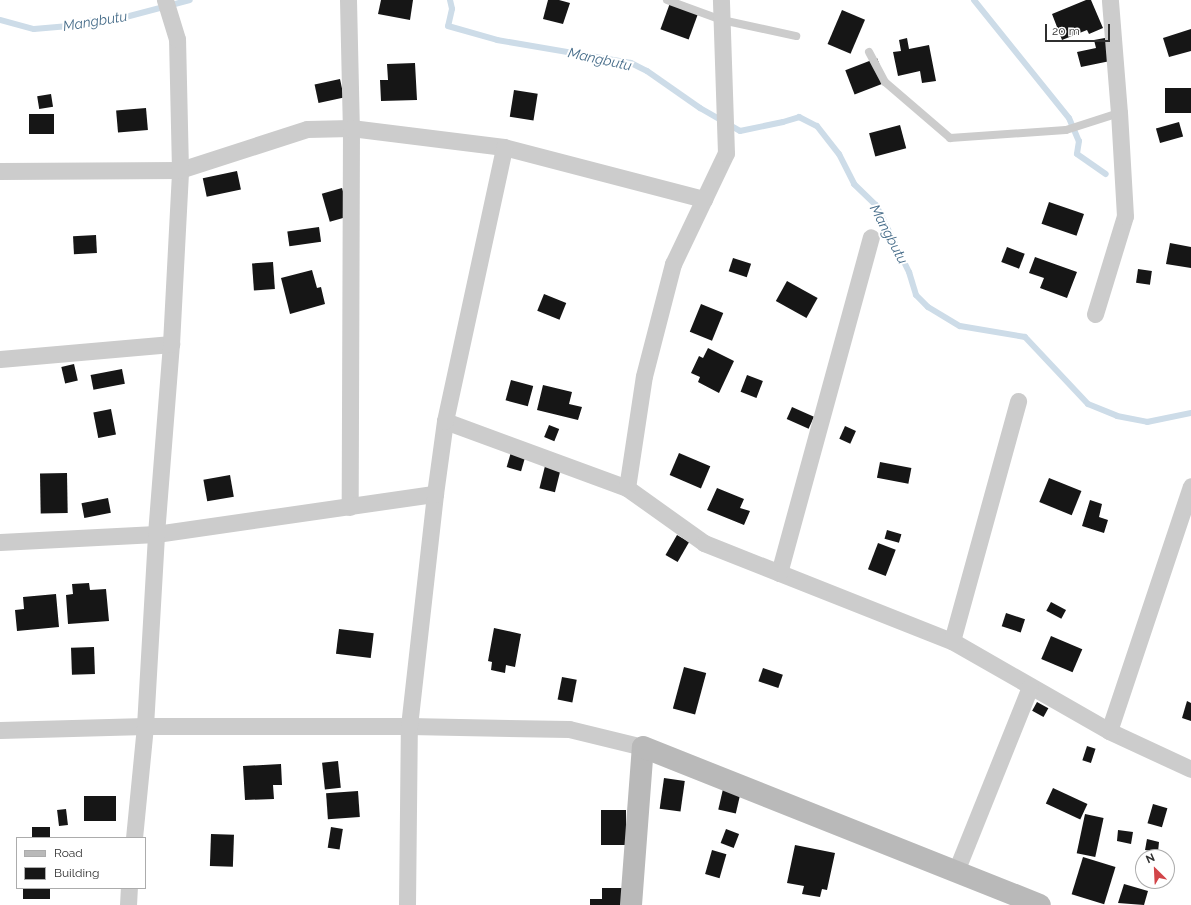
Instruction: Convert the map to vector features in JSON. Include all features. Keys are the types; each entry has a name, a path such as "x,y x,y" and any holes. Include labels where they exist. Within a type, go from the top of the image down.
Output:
{"street":[{"path":"348,0 351,128 350,507"},
{"path":"627,488 644,376 673,264 726,153 721,0"},
{"path":"1095,314 1125,216 1110,0"},
{"path":"134,837 145,726 156,534 171,344 180,170 177,39 167,7"},
{"path":"0,171 180,170 307,129 351,128 504,147 704,199"},
{"path":"407,905 409,726 435,494 445,422 504,147"},
{"path":"779,573 871,237"},
{"path":"0,359 171,344"},
{"path":"952,641 1018,401"},
{"path":"445,422 627,488 704,543 952,641 1030,687 1110,731 1191,769"},
{"path":"1110,731 1191,486"},
{"path":"0,542 156,534 435,494"},
{"path":"956,871 1030,687"},
{"path":"0,730 145,726 409,726 569,729 643,747 1040,905"},
{"path":"631,905 643,747"},
{"path":"128,905 130,889"}],"lane":[{"path":"667,0 722,20 796,36"},
{"path":"869,52 885,82 950,138 1066,130 1119,113"}],"building":[{"path":"381,0 413,0 410,20 378,14"},
{"path":"548,0 559,0 570,3 563,24 543,19"},
{"path":"1086,0 1091,0 1103,28 1089,34 1087,30 1062,40 1052,14"},
{"path":"670,3 698,13 689,40 660,29"},
{"path":"842,10 865,20 851,54 828,44"},
{"path":"1191,29 1191,51 1169,57 1163,38"},
{"path":"1110,37 1115,60 1081,67 1077,52 1096,48 1094,40"},
{"path":"907,38 909,49 929,45 936,81 922,83 920,71 898,76 893,52 901,51 899,40"},
{"path":"877,58 886,82 855,94 845,70"},
{"path":"415,63 417,100 381,101 380,80 388,80 387,64"},
{"path":"340,79 344,98 319,103 315,84"},
{"path":"1165,88 1191,88 1191,113 1165,113"},
{"path":"514,90 538,94 533,120 510,117"},
{"path":"51,94 53,107 39,109 37,96"},
{"path":"146,108 148,130 118,133 116,111"},
{"path":"29,114 54,114 54,134 29,134"},
{"path":"1179,122 1183,136 1160,143 1156,129"},
{"path":"900,125 906,148 875,156 869,133"},
{"path":"237,171 241,190 207,197 203,178"},
{"path":"342,188 350,216 330,222 322,194"},
{"path":"1049,202 1084,214 1076,236 1042,224"},
{"path":"319,227 321,242 289,246 287,231"},
{"path":"96,235 97,253 74,254 73,236"},
{"path":"1170,243 1191,247 1191,268 1166,264"},
{"path":"1007,247 1025,254 1019,269 1001,262"},
{"path":"1035,257 1077,272 1067,298 1040,288 1044,278 1029,273"},
{"path":"733,258 751,264 747,277 729,271"},
{"path":"273,262 275,289 254,290 252,263"},
{"path":"1138,269 1152,271 1150,285 1136,283"},
{"path":"312,270 317,288 321,287 325,304 290,314 281,278"},
{"path":"787,281 818,298 806,318 776,301"},
{"path":"544,294 566,303 560,320 537,311"},
{"path":"701,304 723,313 712,341 690,332"},
{"path":"708,348 734,361 719,393 698,382 700,377 691,373 699,356 703,358"},
{"path":"74,364 78,381 65,383 61,367"},
{"path":"122,369 125,384 93,390 91,375"},
{"path":"747,375 763,381 756,398 741,392"},
{"path":"511,380 533,386 528,406 506,400"},
{"path":"543,385 572,392 569,404 582,407 578,420 537,410"},
{"path":"792,407 814,417 809,429 787,419"},
{"path":"111,409 116,435 98,438 93,412"},
{"path":"549,425 559,429 554,441 544,437"},
{"path":"845,426 856,431 850,444 839,439"},
{"path":"513,445 527,449 521,471 507,467"},
{"path":"679,453 710,466 701,488 670,475"},
{"path":"880,462 911,468 908,484 877,478"},
{"path":"545,466 561,470 555,492 539,488"},
{"path":"40,473 67,473 68,513 41,513"},
{"path":"230,475 234,497 207,501 203,480"},
{"path":"1049,478 1081,491 1072,515 1039,502"},
{"path":"717,488 744,499 740,508 750,511 744,525 707,510"},
{"path":"108,498 111,513 84,518 81,503"},
{"path":"1090,500 1102,504 1099,517 1108,520 1104,533 1082,526"},
{"path":"887,530 901,534 899,543 885,539"},
{"path":"677,535 689,542 678,562 666,555"},
{"path":"878,543 896,550 886,576 868,569"},
{"path":"89,583 90,590 106,589 109,621 68,624 66,595 73,594 72,584"},
{"path":"56,594 59,627 17,631 15,610 24,609 23,597"},
{"path":"1051,602 1066,610 1061,619 1046,611"},
{"path":"1006,613 1025,619 1021,632 1002,626"},
{"path":"494,628 521,634 515,667 506,665 505,673 491,670 492,662 488,661"},
{"path":"339,629 374,633 371,658 336,654"},
{"path":"1051,636 1082,649 1073,672 1041,659"},
{"path":"94,647 95,674 72,675 71,648"},
{"path":"684,667 706,673 695,714 673,709"},
{"path":"763,668 783,675 778,688 758,681"},
{"path":"562,677 577,680 572,702 558,700"},
{"path":"1187,701 1191,703 1191,721 1182,718"},
{"path":"1037,702 1048,708 1044,717 1032,711"},
{"path":"1087,746 1096,749 1091,763 1082,760"},
{"path":"338,761 341,788 325,790 322,763"},
{"path":"281,764 282,785 273,785 274,799 245,800 243,766"},
{"path":"664,778 685,781 680,812 660,809"},
{"path":"1053,788 1087,804 1080,819 1046,803"},
{"path":"723,789 741,793 736,814 718,809"},
{"path":"358,791 360,817 328,819 326,793"},
{"path":"84,796 116,796 116,821 84,821"},
{"path":"1153,804 1167,808 1162,827 1147,823"},
{"path":"66,809 68,825 59,826 57,810"},
{"path":"601,810 626,810 626,845 601,845"},
{"path":"1085,814 1104,818 1095,857 1077,853"},
{"path":"32,827 50,827 50,837 32,837"},
{"path":"331,827 343,829 340,850 328,848"},
{"path":"726,829 739,834 734,848 721,843"},
{"path":"1118,830 1133,832 1131,844 1117,841"},
{"path":"211,834 234,835 233,867 210,866"},
{"path":"1147,839 1159,842 1158,849 1145,849"},
{"path":"795,845 835,853 827,890 822,889 820,897 802,894 804,886 787,883"},
{"path":"712,850 726,854 720,878 705,874"},
{"path":"1083,857 1116,867 1104,904 1072,894"},
{"path":"1124,884 1135,887 1135,889 1148,891 1144,905 1118,903"},
{"path":"602,888 623,888 623,905 590,905 590,899 602,899"},
{"path":"23,889 50,889 50,899 23,899"}],"waterway":[{"name":"Mangbutu","path":"0,20 34,29 66,26 90,21 122,18 190,0"},
{"name":"Mangbutu","path":"450,0 452,9 448,26 497,40 631,63 647,71 700,108 740,131 799,117 817,126 839,154 854,184 876,205 909,272 916,295 928,307 960,326 1025,337 1088,404 1117,416 1147,422 1191,413"},
{"path":"974,0 1069,118 1079,141 1077,154 1106,174"}]}
